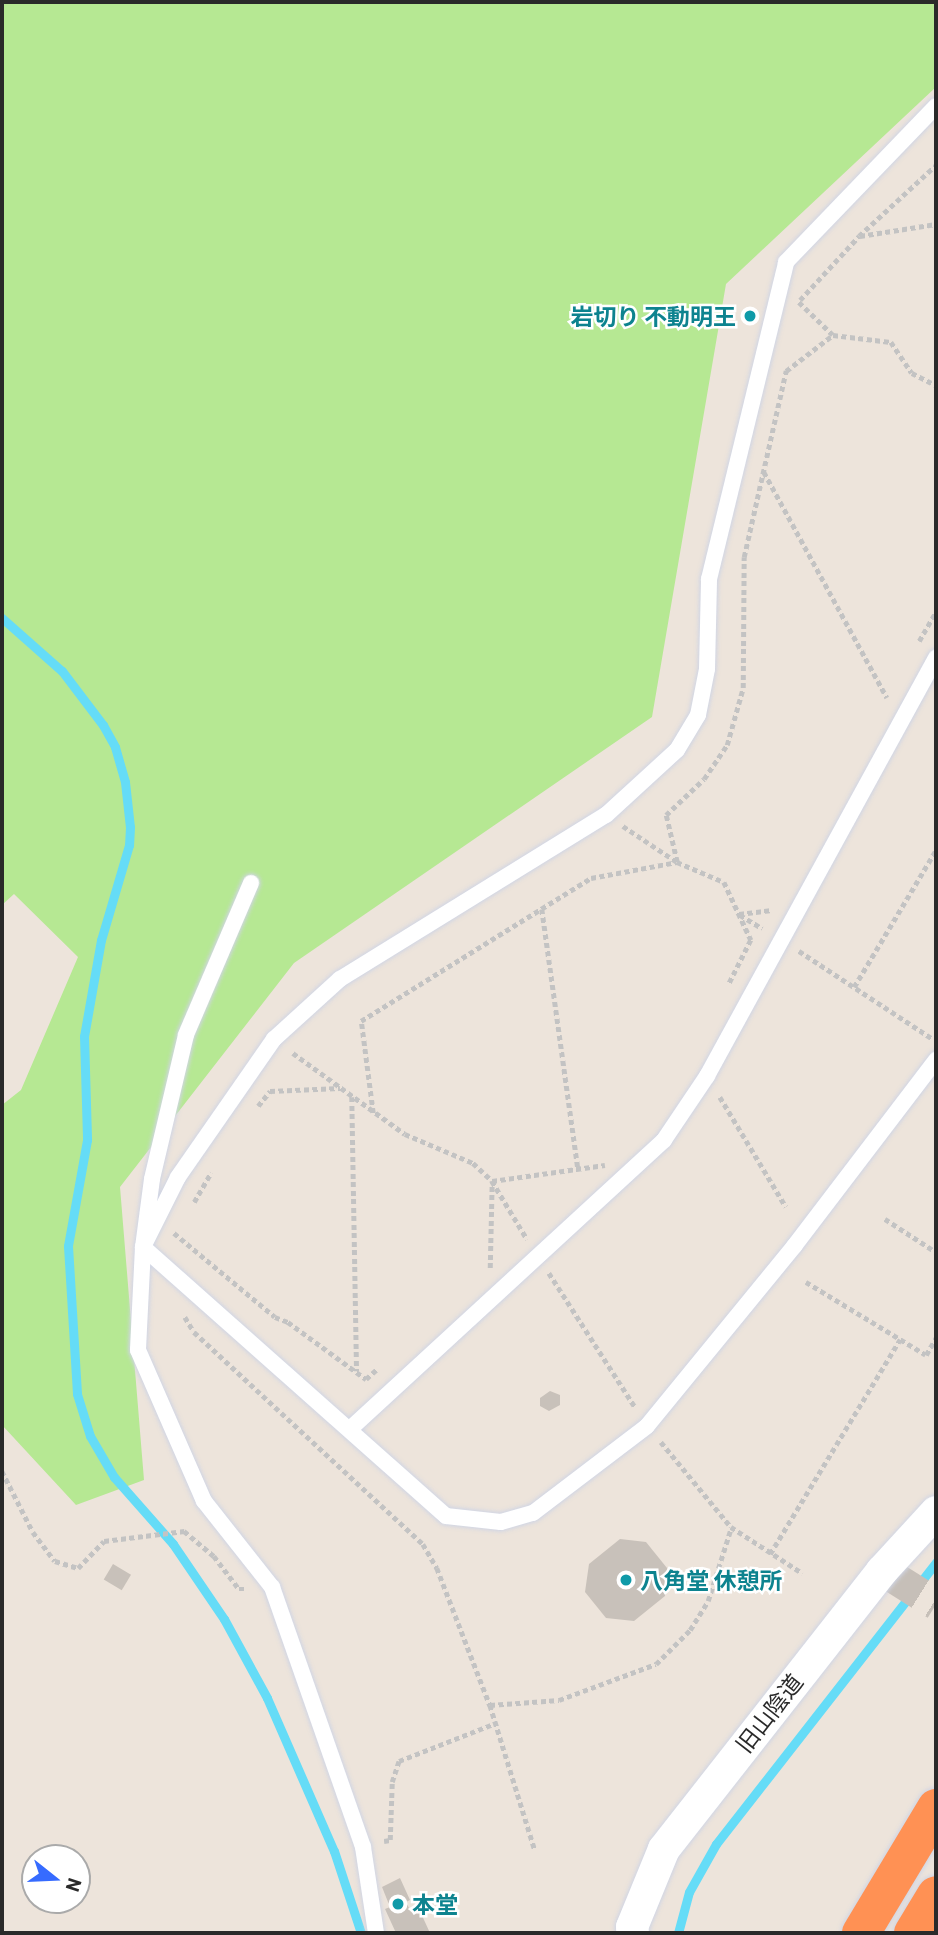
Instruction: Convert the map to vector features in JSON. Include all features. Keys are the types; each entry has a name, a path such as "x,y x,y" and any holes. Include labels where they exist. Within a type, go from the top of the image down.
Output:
{"highway":[{"path":"861,1933 936,1808"},
{"path":"913,1933 936,1895"}],"street":[{"name":"旧山陰道","path":"633,1933 632,1927 664,1849 936,1512"}],"lane":[{"path":"143,1247 178,1177 274,1040 340,979 606,815 677,750 698,715 707,669 709,579 786,262 936,106"},
{"path":"350,1429 664,1140 707,1076 936,658"},
{"path":"251,883 186,1035 152,1179 143,1247 138,1350 204,1501 272,1587 363,1847 376,1933"},
{"path":"143,1247 446,1516 501,1522 533,1513 647,1426 795,1245 936,1060"}],"path":[{"path":"794,312 799,301 859,236 936,165"},
{"path":"859,236 936,224"},
{"path":"799,301 833,335 891,342 912,373 936,385"},
{"path":"677,862 667,815 704,779 727,745 743,688 744,557 786,371 833,335"},
{"path":"774,368 786,371"},
{"path":"764,471 887,698"},
{"path":"606,815 677,862 724,882 751,940 726,988"},
{"path":"854,987 936,850"},
{"path":"373,1113 361,1021 591,878 677,862"},
{"path":"542,909 578,1169"},
{"path":"739,914 936,1041"},
{"path":"274,1040 405,1134 473,1163 492,1181 647,1426 731,1527 802,1573"},
{"path":"707,1076 786,1207"},
{"path":"253,1112 270,1091 340,1087"},
{"path":"352,1096 356,1372"},
{"path":"492,1181 608,1164"},
{"path":"188,1211 215,1167"},
{"path":"490,1271 492,1181"},
{"path":"885,1219 936,1252"},
{"path":"181,1222 174,1234 275,1317 288,1322 366,1379 387,1361"},
{"path":"806,1282 926,1355 936,1338"},
{"path":"181,1310 194,1332 423,1544 437,1568 490,1704 536,1850"},
{"path":"770,1554 900,1339"},
{"path":"2,1471 33,1532 55,1561 78,1568 104,1541 184,1531 214,1556 239,1589 272,1587"},
{"path":"490,1704 559,1700 656,1664 690,1630 708,1601 731,1527"},
{"path":"363,1847 390,1840 392,1782 400,1761 496,1723"}],"green space":[{"path":"2,2 936,2 936,87 726,284 652,717 294,963 120,1187 144,1480 76,1505 2,1425 2,1105 21,1090 78,957 14,894 2,905"}],"building":[{"path":"550,1391 560,1395 560,1405 549,1411 540,1406 540,1398"},
{"name":"八角堂 休憩所","path":"620,1539 646,1542 667,1568 665,1596 634,1621 606,1618 585,1592 589,1564"},
{"path":"113,1564 131,1575 122,1590 104,1579"},
{"name":"本堂","path":"400,1878 410,1900 406,1902 411,1912 419,1909 430,1933 396,1933 385,1909 390,1907 382,1887"}],"waterway":[{"path":"2,618 62,671 103,725 115,747 125,782 130,827 129,845 101,940 84,1036 87,1140 68,1246 77,1394 90,1436 114,1477 173,1544 224,1619 267,1698 334,1851 361,1933"},
{"path":"678,1933 689,1892 716,1844 936,1562"}],"tunnel":[{"path":"893,1577 936,1604"}],"place":[{"name":"岩切り 不動明王","path":"750,316"},
{"name":"八角堂 休憩所","path":"626,1580"},
{"name":"本堂","path":"398,1904"}]}
